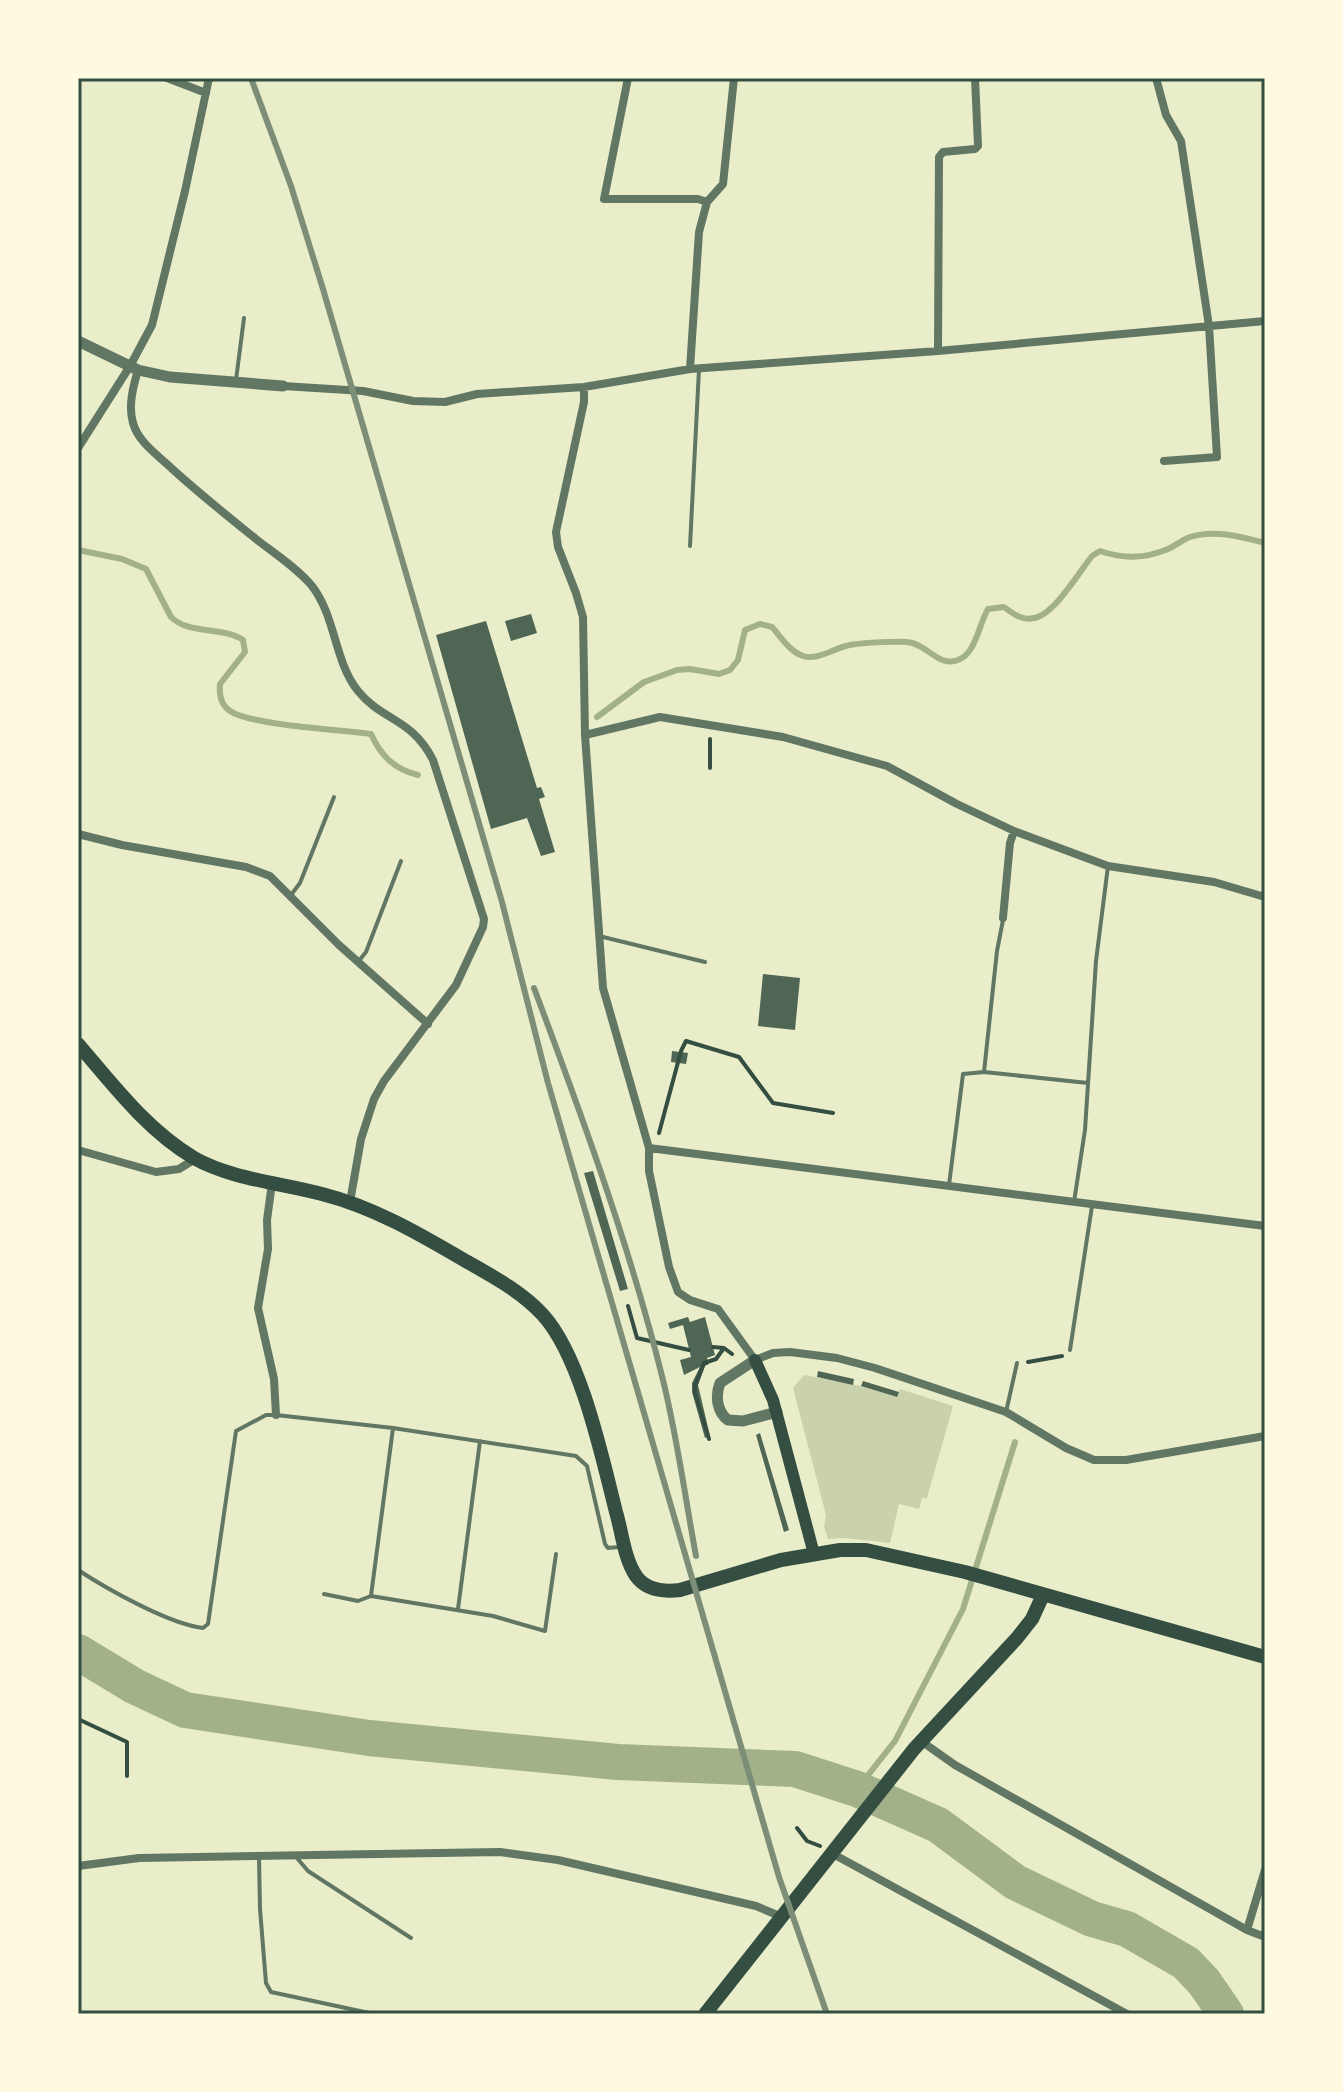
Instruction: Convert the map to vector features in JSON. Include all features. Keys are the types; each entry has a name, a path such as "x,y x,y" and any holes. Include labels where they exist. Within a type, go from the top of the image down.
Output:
{"main road":[{"path":"78,1044 153,1127 195,1158 230,1172 350,1202 423,1236 507,1285 534,1305 555,1329 568,1355 592,1423 625,1547 635,1575 643,1583 668,1591 781,1560 866,1550 965,1572 1265,1657"},
{"path":"755,1360 777,1412 814,1554"},
{"path":"705,2014 782,1917 830,1850 918,1745 1017,1638 1032,1619 1043,1595"}],"street":[{"path":"167,78 206,93"},
{"path":"78,448 134,368 156,310 209,78"},
{"path":"628,78 604,199 698,199 707,202"},
{"path":"695,369 699,232 707,202 723,184 734,78"},
{"path":"938,351 939,157 943,152 975,149 978,146 975,78"},
{"path":"1156,78 1166,115 1181,141 1209,326 1217,457 1164,461"},
{"path":"78,341 134,368 170,377 363,391 390,398 435,402 477,394 584,387 695,369 938,351 1265,321"},
{"path":"134,368 131,413 143,442 202,497 311,585 320,598 350,680 370,704 414,732 433,760 484,919 456,985 374,1099 361,1139 350,1202"},
{"path":"584,387 584,402 556,532 558,547 583,617 585,735 603,988 649,1148 649,1171 673,1284 683,1297 718,1309 755,1360"},
{"path":"585,735 660,717 783,737 887,766 1014,831 1108,866 1214,882 1265,897"},
{"path":"1003,918 1010,843 1014,831"},
{"path":"78,834 246,867 270,876 358,963 428,1024"},
{"path":"649,1148 1265,1226"},
{"path":"78,1150 156,1172 179,1169 195,1158"},
{"path":"272,1182 267,1220 268,1249 258,1308 274,1379 276,1415"},
{"path":"777,1412 736,1422 728,1420 720,1410 717,1398 720,1383 755,1360 773,1353 837,1358 1006,1412 1066,1448 1094,1460 1126,1460 1265,1436"},
{"path":"918,1745 1247,1930 1265,1937"},
{"path":"830,1850 1108,2009 1127,2014"},
{"path":"78,1866 139,1858 500,1852 558,1860 756,1906 782,1917"},
{"path":"1247,1930 1265,1870"}],"lane":[{"path":"235,383 244,318"},
{"path":"690,546 695,369"},
{"path":"291,895 300,883 334,797"},
{"path":"358,963 366,952 401,861"},
{"path":"1074,1202 1085,1130 1096,961 1108,866"},
{"path":"984,1072 1003,918"},
{"path":"598,936 705,962"},
{"path":"949,1185 963,1074 984,1072 1088,1083"},
{"path":"1070,1350 1092,1205"},
{"path":"1006,1412 1017,1363"},
{"path":"78,1570 150,1609 193,1627 203,1628 208,1624 236,1431 266,1415 393,1428 582,1458 589,1473 605,1544 611,1548 625,1547"},
{"path":"371,1596 393,1428"},
{"path":"458,1609 480,1441"},
{"path":"324,1594 358,1601 371,1596 458,1609 545,1631 556,1554"},
{"path":"258,1856 266,1983 271,1992 374,2014"},
{"path":"295,1856 308,1871 411,1938"}],"path":[{"path":"710,732 710,768"},
{"path":"649,1148 660,1130 686,1041 739,1057 773,1103 833,1113"},
{"path":"628,1306 637,1338 689,1350"},
{"path":"713,1347 724,1348 734,1358"},
{"path":"1017,1363 1066,1356 1070,1350"},
{"path":"78,1719 127,1742 127,1776"},
{"path":"797,1828 807,1841 830,1850"}],"green space":[{"path":"804,1375 861,1386 896,1397 900,1389 953,1406 927,1498 922,1498 919,1509 899,1504 890,1543 828,1539 824,1526 826,1515 793,1388"}],"building":[{"path":"531,614 537,633 511,641 505,621"},
{"path":"486,621 537,788 541,787 545,797 539,799 555,852 541,856 527,818 491,829 436,635"},
{"path":"763,974 800,978 795,1030 758,1026"},
{"path":"672,1051 688,1053 686,1064 671,1062"},
{"path":"593,1171 628,1289 620,1291 584,1173"},
{"path":"688,1317 690,1322 705,1317 715,1355 707,1358 709,1364 705,1366 698,1385 710,1436 705,1438 692,1392 692,1383 700,1367 684,1375 680,1360 691,1357 683,1325 670,1329 668,1323"},
{"path":"818,1371 854,1379 853,1385 817,1377"},
{"path":"863,1381 899,1392 897,1397 861,1386"},
{"path":"760,1433 789,1530 784,1532 756,1435"}],"waterway":[{"path":"597,717 644,682 677,670 719,674 730,670 738,660 745,630 760,624 772,627 790,648 803,656 815,657 855,644 900,642 912,643 942,660 955,661 971,649 988,609 1004,607 1026,619 1042,615 1058,601 1092,556 1100,551 1126,557 1151,555 1190,537 1209,534 1265,543"},
{"path":"78,550 122,559 146,569 171,617 178,623 243,640 245,652 220,684 221,699 230,711 256,720 371,734 389,760 418,775"},
{"path":"857,1789 895,1741 963,1609 1015,1442"},
{"path":"78,1652 134,1686 185,1710 369,1738 618,1762 795,1769 857,1789 938,1825 1015,1882 1092,1919 1127,1929 1186,1963 1204,1982 1226,2014"}],"railway":[{"path":"251,78 291,186 323,289 502,902 548,1083 779,1877 827,2014"},
{"path":"534,988 604,1180 649,1327 672,1421 696,1556"}]}
